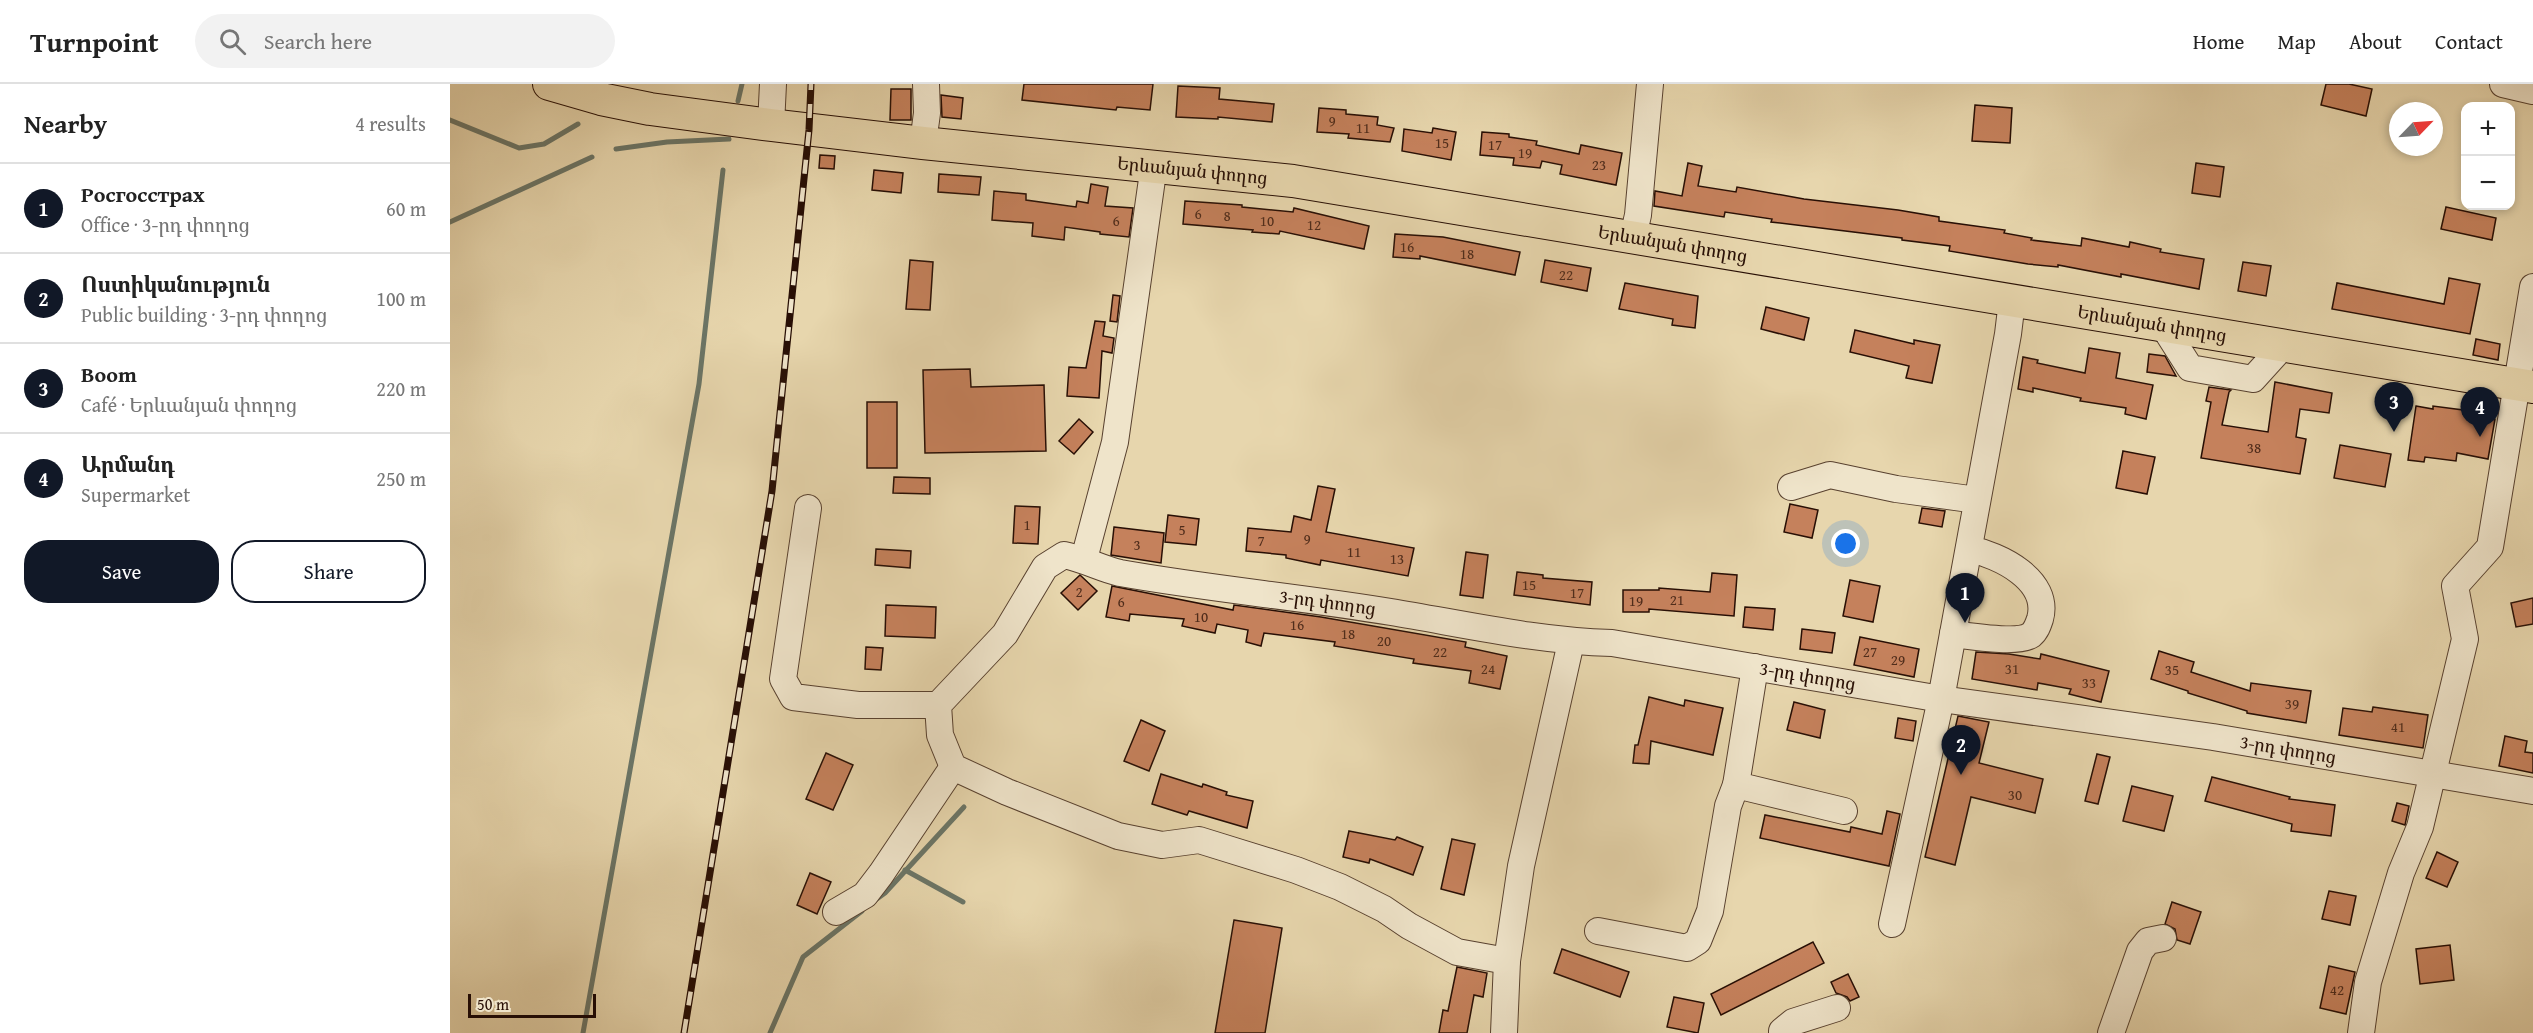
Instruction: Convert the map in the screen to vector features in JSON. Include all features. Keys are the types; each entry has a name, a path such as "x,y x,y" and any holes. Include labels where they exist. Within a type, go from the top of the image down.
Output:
{"main road":[{"name":"Երևանյան փողոց","path":"549,84 641,107 809,130 1293,181 2525,386"}],"street":[{"path":"771,125 773,84"},
{"path":"923,143 927,113 926,84"},
{"path":"1633,237 1638,215 1650,84"},
{"path":"2503,84 2533,91"},
{"path":"808,508 783,679 793,697 858,705 938,705 1005,634 1045,567 1064,555 1084,559 1115,442 1154,165"},
{"path":"2361,1033 2368,982 2435,775 2466,639 2455,586 2490,547 2525,386 2533,287"},
{"path":"1892,924 1941,699 2008,334 2012,301"},
{"path":"1791,487 1830,475 1896,489 1977,500"},
{"path":"1953,634 2018,639 2031,636 2038,627 2042,613 2041,599 2034,584 2011,566 1983,552 1969,549"},
{"name":"3-րդ փողոց","path":"1084,559 1117,572 1367,608 1571,642 1612,643 1941,699 2213,737 2533,792"},
{"path":"1504,1033 1507,962 1521,866 1571,642"},
{"path":"1598,931 1687,948 1698,941 1710,911 1728,806 1736,785 1755,667"},
{"path":"938,705 940,735 952,767 1007,792 1118,836 1162,845 1199,840 1296,870 1340,887 1384,909 1409,926 1457,952 1507,962"},
{"path":"836,912 864,895 881,874 952,767"},
{"path":"1736,785 1844,811"},
{"path":"2111,1033 2140,951 2148,942 2163,938"},
{"path":"1782,1033 1793,1022 1837,1008"}],"building":[{"path":"1024,84 1153,84 1150,110 1117,107 1116,110 1022,100"},
{"path":"2326,84 2349,84 2372,89 2366,116 2321,105"},
{"path":"1178,86 1220,88 1219,99 1274,104 1272,122 1218,117 1218,119 1176,117"},
{"path":"891,89 911,89 911,120 890,120"},
{"path":"941,95 963,98 961,119 942,117"},
{"path":"1975,105 2012,108 2010,143 1972,141"},
{"path":"1319,108 1346,110 1346,114 1378,117 1377,125 1394,128 1390,142 1348,138 1349,134 1317,132"},
{"path":"1433,128 1456,132 1451,160 1402,151 1404,129 1432,133"},
{"path":"1482,132 1509,134 1509,137 1537,141 1536,145 1579,154 1581,145 1622,153 1616,185 1560,174 1562,165 1542,161 1540,168 1513,165 1514,158 1480,155"},
{"path":"820,155 835,156 834,169 819,168"},
{"path":"1688,163 1702,166 1698,186 1736,192 1737,187 1804,199 1898,210 1939,217 1939,221 2005,230 2004,233 2032,238 2031,240 2081,246 2082,238 2129,247 2130,242 2161,249 2160,252 2204,259 2199,289 2121,274 2121,277 2058,265 2058,267 2028,264 1949,251 1950,246 1902,240 1902,238 1771,222 1772,219 1725,212 1724,217 1654,206 1655,191 1682,196"},
{"path":"2196,163 2224,167 2220,197 2192,193"},
{"path":"874,170 903,173 901,193 872,190"},
{"path":"939,174 981,177 979,195 938,192"},
{"path":"1091,184 1108,187 1105,206 1133,208 1129,237 1065,227 1064,240 1032,236 1033,223 992,220 994,191 1026,194 1026,200 1076,207 1077,201 1088,203"},
{"path":"1185,201 1293,212 1294,208 1369,226 1364,249 1280,231 1279,234 1183,224"},
{"path":"2446,207 2496,218 2492,240 2441,229"},
{"path":"1395,234 1443,237 1520,252 1515,275 1420,256 1420,259 1393,257"},
{"path":"910,260 933,262 930,310 906,309"},
{"path":"1545,260 1591,268 1587,291 1541,282"},
{"path":"2243,262 2271,266 2266,296 2238,291"},
{"path":"2449,278 2480,284 2470,334 2332,309 2337,283 2444,304"},
{"path":"1625,283 1698,296 1695,328 1672,325 1673,319 1619,309"},
{"path":"1113,295 1120,296 1117,322 1110,321"},
{"path":"1766,307 1809,318 1804,340 1761,329"},
{"path":"1095,321 1105,322 1103,336 1114,338 1112,353 1102,351 1099,398 1067,396 1069,367 1086,368"},
{"path":"1855,330 1914,344 1914,340 1940,345 1932,383 1906,378 1909,366 1850,352"},
{"path":"2476,339 2500,344 2498,360 2473,355"},
{"path":"2089,348 2120,353 2116,378 2153,385 2146,419 2125,414 2126,408 2080,401 2081,398 2033,388 2033,392 2018,389 2023,357 2038,360 2037,363 2085,373"},
{"path":"2149,354 2165,356 2176,376 2147,372"},
{"path":"970,369 971,387 1044,385 1046,451 925,453 923,370"},
{"path":"2275,382 2332,393 2329,413 2300,409 2296,437 2306,439 2300,474 2201,458 2211,402 2206,401 2209,387 2231,390 2222,425 2268,432"},
{"path":"867,402 897,402 897,468 867,468"},
{"path":"2416,406 2463,410 2463,414 2495,419 2488,459 2457,453 2456,461 2425,457 2424,462 2408,460"},
{"path":"1079,419 1093,432 1074,454 1059,441"},
{"path":"2340,445 2391,454 2385,487 2334,478"},
{"path":"2123,451 2155,457 2147,494 2116,488"},
{"path":"894,477 930,478 930,494 893,493"},
{"path":"1318,486 1335,489 1326,532 1414,548 1408,576 1321,560 1320,565 1286,558 1286,555 1246,551 1248,528 1291,532 1294,516 1311,520"},
{"path":"1790,504 1818,510 1812,538 1784,532"},
{"path":"1015,506 1040,507 1038,544 1013,543"},
{"path":"1922,508 1945,511 1942,527 1919,523"},
{"path":"1168,515 1199,519 1196,545 1165,542"},
{"path":"1114,527 1164,533 1161,563 1111,555"},
{"path":"876,549 911,551 910,568 875,565"},
{"path":"1466,552 1488,555 1483,598 1460,595"},
{"path":"1517,572 1543,575 1543,578 1592,582 1590,605 1514,595"},
{"path":"1712,573 1737,575 1734,616 1649,609 1649,612 1623,612 1623,590 1659,590 1659,588 1710,592"},
{"path":"1080,575 1097,591 1078,610 1061,593"},
{"path":"1850,580 1880,586 1873,622 1843,616"},
{"path":"1112,586 1233,610 1234,605 1321,617 1466,642 1465,647 1507,656 1500,689 1469,683 1471,671 1413,663 1414,659 1334,646 1335,642 1264,633 1261,646 1246,642 1248,630 1217,624 1215,633 1182,626 1184,619 1130,614 1129,621 1106,617"},
{"path":"2533,598 2533,624 2516,627 2511,603"},
{"path":"886,605 936,607 935,638 885,636"},
{"path":"1745,607 1775,609 1773,630 1743,627"},
{"path":"1802,629 1835,633 1832,653 1800,649"},
{"path":"1860,637 1919,649 1914,677 1854,665"},
{"path":"866,647 883,648 881,670 865,669"},
{"path":"2159,651 2194,662 2191,672 2250,691 2251,683 2311,691 2306,723 2247,713 2247,711 2151,679"},
{"path":"1976,652 2040,659 2041,654 2109,671 2101,702 2069,694 2071,689 2038,683 2037,690 1972,679"},
{"path":"1649,697 1684,706 1685,700 1723,708 1713,755 1651,741 1649,764 1633,763 1635,745 1638,745"},
{"path":"1794,702 1825,710 1820,738 1787,730"},
{"path":"2373,707 2428,715 2423,748 2339,735 2343,708 2372,712"},
{"path":"1958,716 1989,722 1979,763 2043,779 2035,813 1971,797 1955,865 1925,857"},
{"path":"1898,718 1916,721 1913,741 1895,738"},
{"path":"1141,720 1165,731 1149,771 1124,761"},
{"path":"2505,736 2527,741 2525,752 2533,753 2533,773 2499,766"},
{"path":"826,753 853,765 833,810 806,799"},
{"path":"2097,754 2110,757 2098,804 2085,801"},
{"path":"1161,774 1202,787 1203,784 1227,792 1226,795 1253,801 1247,828 1189,811 1187,815 1152,804"},
{"path":"2212,777 2290,797 2289,799 2335,805 2331,836 2291,831 2292,824 2205,801"},
{"path":"2132,786 2173,796 2164,831 2123,821"},
{"path":"2397,803 2409,806 2405,825 2392,821"},
{"path":"1887,811 1900,814 1889,866 1760,838 1765,815 1850,832 1851,827 1882,834"},
{"path":"1349,831 1395,840 1397,837 1423,847 1413,875 1370,859 1369,863 1343,857"},
{"path":"1452,839 1475,844 1464,895 1441,889"},
{"path":"2437,852 2458,862 2447,887 2426,878"},
{"path":"810,873 831,882 817,914 797,905"},
{"path":"2329,891 2356,896 2350,925 2322,919"},
{"path":"2172,902 2201,912 2190,944 2177,940 2175,929 2165,924"},
{"path":"1234,920 1282,928 1265,1033 1215,1033"},
{"path":"1813,942 1824,963 1721,1015 1711,994"},
{"path":"2450,945 2454,980 2420,984 2416,949"},
{"path":"1562,949 1629,972 1620,997 1554,973"},
{"path":"2329,966 2355,972 2346,1014 2320,1008"},
{"path":"1457,967 1487,973 1483,997 1474,995 1467,1033 1439,1033 1443,1010 1448,1011"},
{"path":"1848,974 1859,997 1850,1001 1847,997 1836,993 1831,982"},
{"path":"1674,997 1704,1003 1698,1033 1667,1027"}],"waterway":[{"path":"738,101 742,84"},
{"path":"450,120 519,148 544,144 578,124"},
{"path":"616,149 667,142 729,139"},
{"path":"450,222 592,157"},
{"path":"583,1033 699,384 723,170"},
{"path":"874,901 885,893 964,807"},
{"path":"905,870 963,902"},
{"path":"770,1033 803,957 862,911"}],"railway":[{"path":"684,1033 772,491 809,130 811,84"}],"place":[{"name":"Boom","path":"2394,432"},
{"name":"Արմանդ","path":"2480,437"},
{"name":"Росгосстрах","path":"1965,623"},
{"name":"Ոստիկանություն","path":"1961,775"}]}
